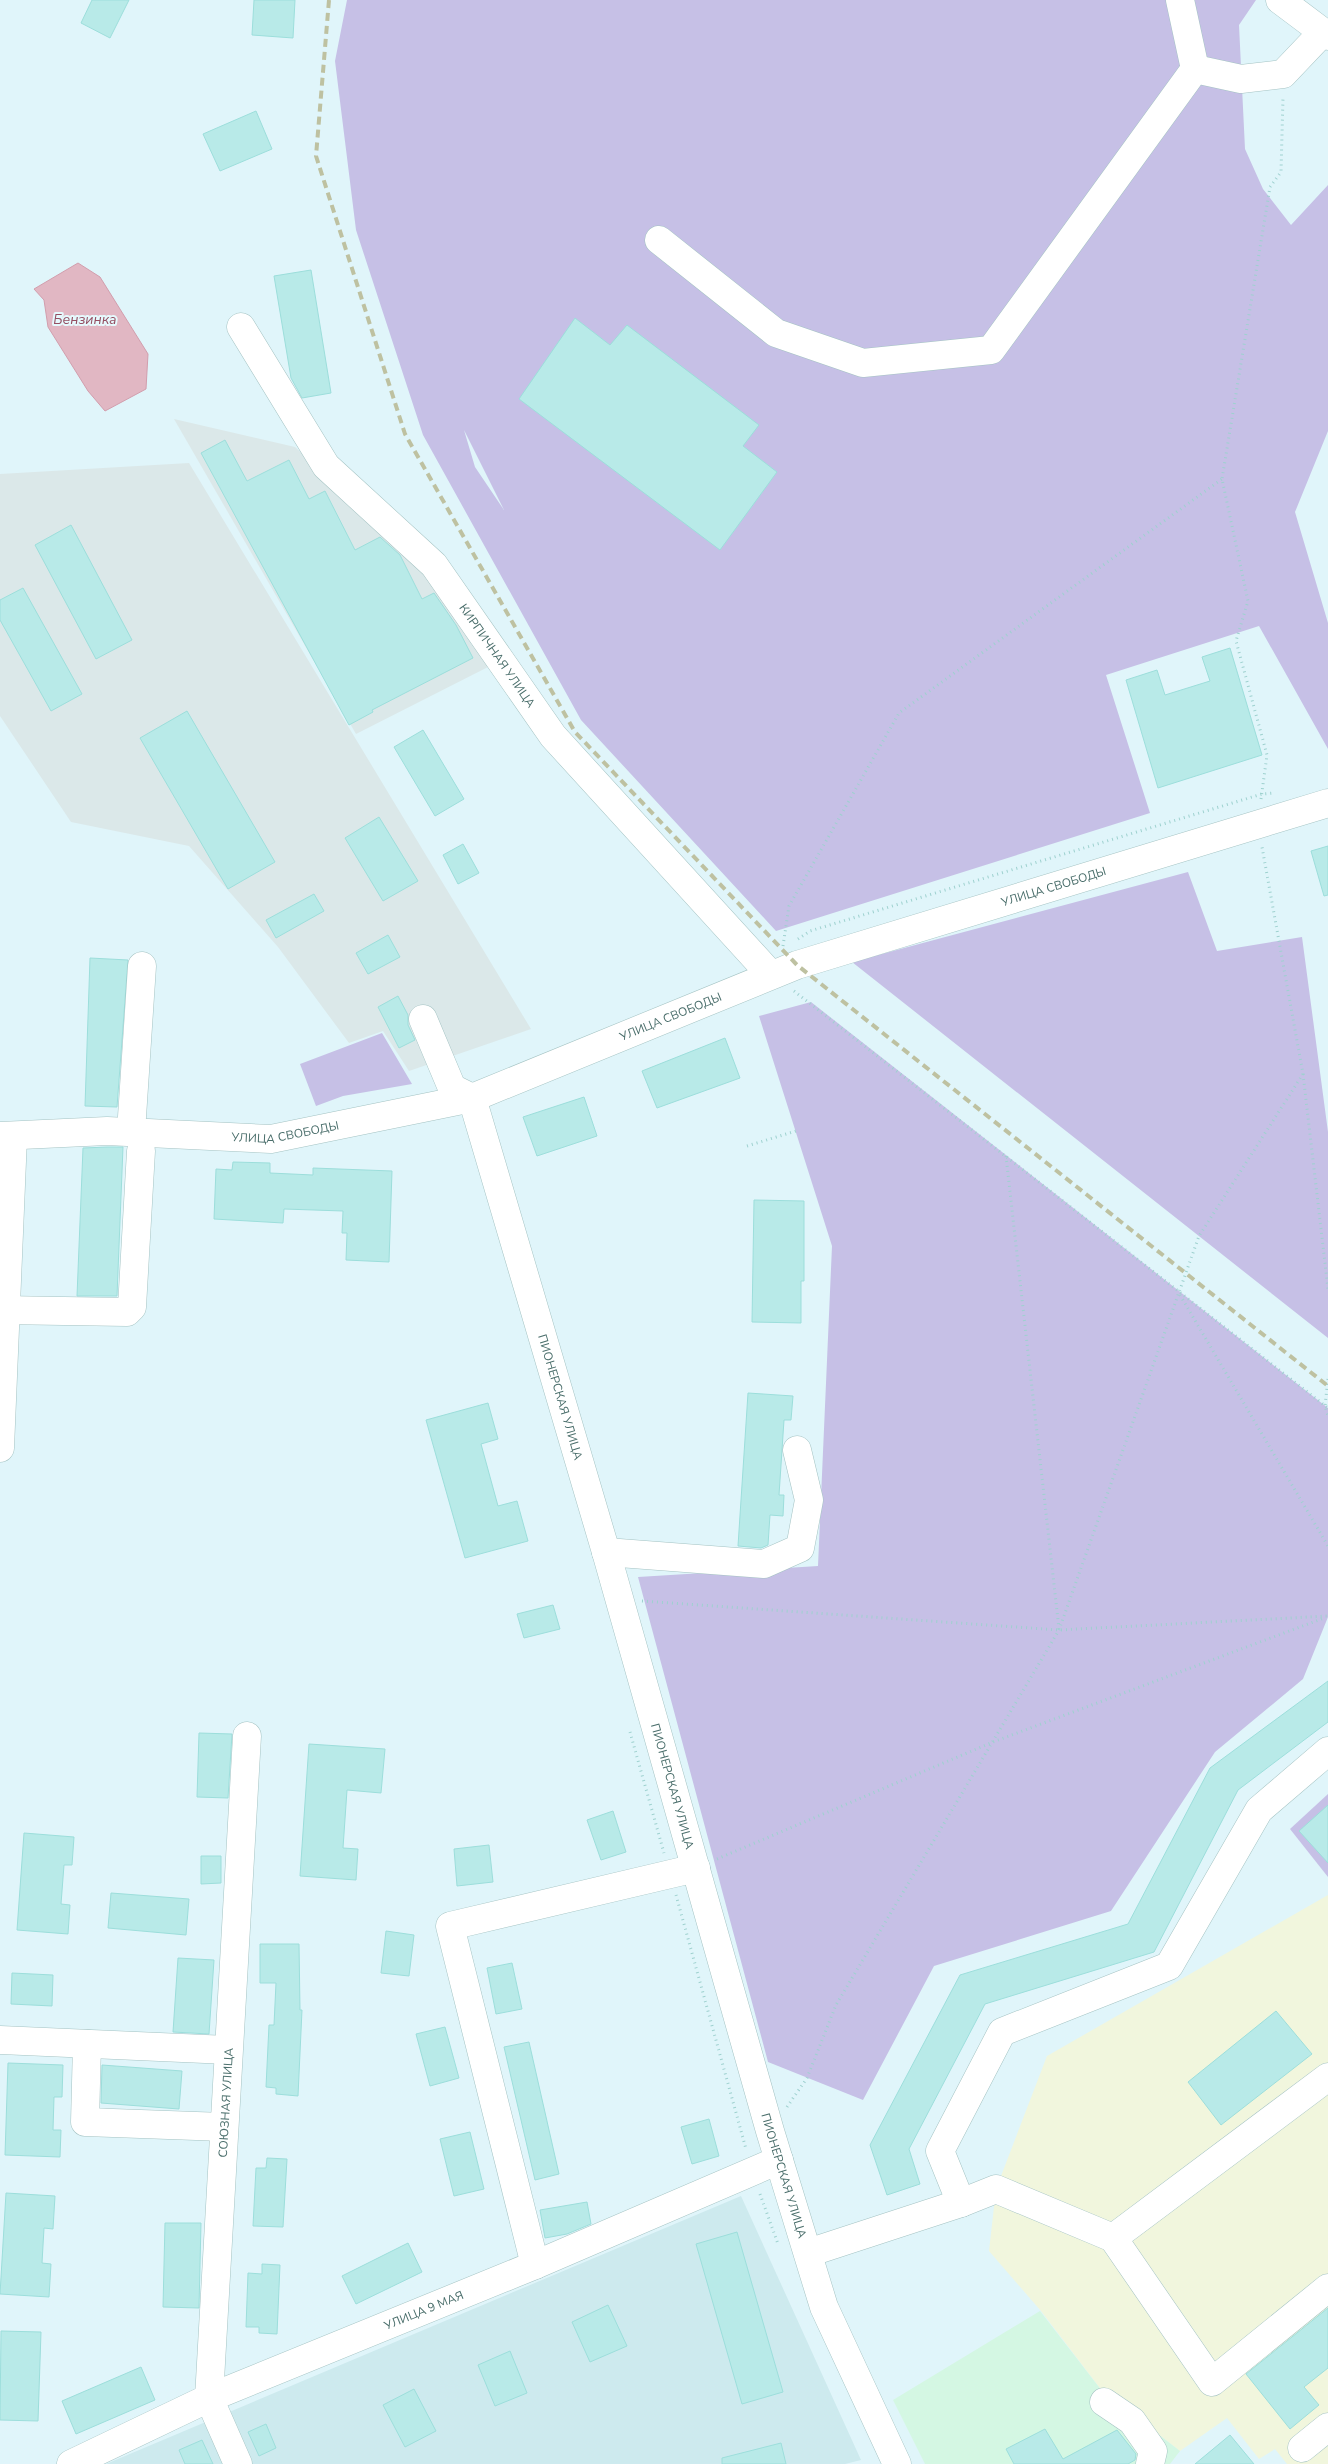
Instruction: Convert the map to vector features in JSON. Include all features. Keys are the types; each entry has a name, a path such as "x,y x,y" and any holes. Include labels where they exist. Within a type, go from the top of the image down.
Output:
{"street":[{"path":"659,240 776,333 863,364 991,350 1194,69 1180,0"},
{"path":"1194,69 1241,78 1284,74 1325,34 1298,5"},
{"name":"КИРПИЧНАЯ УЛИЦА","path":"241,327 326,466 434,565 553,736 771,975"},
{"name":"УЛИЦА СВОБОДЫ","path":"6,1137 107,1132 136,1142 271,1139 472,1098 797,964 1328,803"},
{"path":"3,1310 127,1312 132,1307 142,966"},
{"path":"423,1019 452,1088 472,1098"},
{"name":"ПИОНЕРСКАЯ УЛИЦА","path":"472,1098 606,1552 770,2130 824,2307 897,2464"},
{"path":"0,1448 6,1137"},
{"path":"606,1552 764,1564 800,1548 809,1500 797,1450"},
{"name":"СОЮЗНАЯ УЛИЦА","path":"238,2464 209,2398 247,1736"},
{"path":"960,2204 940,2151 1002,2032 1170,1966 1259,1810 1328,1751"},
{"path":"535,2265 450,1926 696,1868"},
{"path":"0,2040 228,2050"},
{"path":"87,2044 85,2122 224,2127"},
{"path":"1113,2238 1328,2077"},
{"name":"УЛИЦА 9 МАЯ","path":"71,2464 209,2398 535,2265 779,2160"},
{"path":"808,2253 960,2204 996,2189 1113,2238 1212,2382 1328,2288"},
{"path":"1104,2402 1132,2421 1153,2452 1150,2464"},
{"path":"1302,2448 1328,2427"}],"path":[{"path":"1284,74 1281,172 1270,187 1222,478 1248,601 1236,641 1268,755 1258,825 1303,1074 1328,1289"},
{"path":"790,945 783,950 789,906 899,713 1222,478"},
{"path":"796,940 810,930 1262,794 1279,793"},
{"path":"771,975 811,1002 1326,1407"},
{"path":"770,2130 807,2078 836,2005 1059,1630 1199,1236 1303,1074"},
{"path":"748,1146 796,1131"},
{"path":"1006,1155 1059,1630"},
{"path":"1178,1292 1328,1546"},
{"path":"1328,1379 1326,1407 1328,1416"},
{"path":"619,1600 1059,1630 1328,1616"},
{"path":"696,1868 992,1742 1328,1616"}],"shaded area":[{"path":"347,0 1256,0 1239,25 1245,149 1263,189 1291,225 1328,185 1328,431 1295,512 1328,623 1328,749 1259,626 1106,675 1150,813 776,931 581,720 423,435 356,230 335,61","holes":["464,430 504,510 475,467"]},
{"path":"174,419 295,447 435,573 490,666 356,734"},
{"path":"189,463 531,1029 409,1071 383,1031 349,1043 278,947 189,846 71,822 0,716 0,474"},
{"path":"1188,872 1217,951 1302,937 1328,1132 1328,1338 852,962"},
{"path":"811,1002 1328,1408 1328,1617 1303,1679 1215,1752 1111,1911 934,1966 863,2100 768,2062 638,1577 818,1566 832,1246 759,1016"},
{"path":"382,1033 412,1084 343,1096 316,1106 300,1064"},
{"path":"1328,1794 1328,1877 1290,1829"},
{"path":"1328,1895 1328,2464 1287,2464 1275,2449 1259,2459 1227,2418 1180,2451 1102,2391 1041,2311 989,2251 996,2189 1047,2056"},
{"path":"741,2196 861,2460 845,2464 106,2464"},
{"path":"1040,2311 1102,2391 1180,2451 1170,2464 925,2464 893,2400"}],"water":[{"name":"Бензинка","path":"78,263 100,277 148,354 146,389 105,411 88,391 48,327 44,300 34,289"}],"building":[{"path":"92,0 129,0 110,38 81,23"},
{"path":"254,0 295,0 293,38 252,35"},
{"path":"256,111 272,149 220,171 203,134"},
{"path":"311,270 331,393 302,398 291,378 274,276"},
{"path":"575,318 610,345 627,325 759,425 743,446 777,472 720,550 519,399"},
{"path":"225,440 247,481 289,460 309,499 325,491 355,550 380,537 400,555 422,599 434,593 456,625 473,658 372,710 373,712 349,725 201,453"},
{"path":"71,525 132,640 96,659 35,545"},
{"path":"23,588 82,694 51,711 0,620 0,600"},
{"path":"1230,648 1262,755 1158,788 1126,680 1157,670 1165,695 1210,681 1202,657"},
{"path":"187,711 275,862 228,889 140,738"},
{"path":"423,730 464,799 435,816 394,747"},
{"path":"379,817 418,881 383,901 345,838"},
{"path":"463,844 479,873 458,884 443,855"},
{"path":"1328,846 1328,895 1324,896 1311,851"},
{"path":"314,894 324,911 276,938 266,920"},
{"path":"388,935 400,957 368,974 356,953"},
{"path":"90,958 128,960 117,1107 85,1106"},
{"path":"398,996 408,1015 408,1025 415,1040 399,1048 378,1007"},
{"path":"725,1038 740,1078 657,1108 642,1071"},
{"path":"584,1097 597,1136 537,1156 523,1117"},
{"path":"123,1147 117,1296 77,1296 83,1148"},
{"path":"233,1162 270,1163 270,1173 313,1175 313,1168 392,1171 389,1262 346,1260 347,1233 342,1233 343,1211 284,1209 283,1223 214,1219 216,1169 232,1170"},
{"path":"754,1200 804,1201 804,1281 801,1281 801,1323 752,1322"},
{"path":"748,1393 793,1396 791,1420 784,1420 779,1495 784,1495 783,1516 770,1515 768,1545 761,1548 738,1546"},
{"path":"488,1403 498,1439 481,1444 498,1506 517,1501 528,1541 465,1558 426,1420"},
{"path":"553,1605 560,1629 524,1638 517,1614"},
{"path":"1328,1681 1328,1722 1238,1790 1154,1952 985,2004 909,2149 920,2184 887,2195 870,2145 960,1975 1128,1924 1210,1768"},
{"path":"199,1733 232,1734 228,1798 197,1797"},
{"path":"309,1744 385,1749 381,1793 347,1790 343,1848 358,1849 356,1880 300,1876"},
{"path":"1328,1805 1328,1863 1299,1831"},
{"path":"613,1811 626,1852 601,1860 587,1820"},
{"path":"24,1833 74,1837 72,1865 64,1865 61,1904 70,1905 68,1934 17,1930"},
{"path":"489,1845 493,1882 457,1886 454,1849"},
{"path":"201,1856 221,1856 221,1883 201,1884"},
{"path":"111,1893 189,1899 186,1935 108,1928"},
{"path":"386,1931 414,1935 409,1976 381,1973"},
{"path":"260,1944 299,1944 300,2010 302,2010 298,2096 276,2094 276,2088 266,2087 269,2025 274,2025 276,1983 260,1983"},
{"path":"178,1958 214,1960 209,2034 173,2032"},
{"path":"512,1963 522,2009 496,2014 487,1968"},
{"path":"12,1973 53,1975 52,2006 11,2004"},
{"path":"1276,2011 1312,2054 1221,2125 1188,2082"},
{"path":"445,2027 459,2078 430,2086 416,2034"},
{"path":"529,2042 559,2174 535,2180 504,2047"},
{"path":"8,2063 63,2065 62,2097 54,2097 53,2130 61,2130 60,2157 5,2155"},
{"path":"102,2065 182,2071 179,2109 101,2103"},
{"path":"709,2119 719,2156 692,2164 681,2127"},
{"path":"470,2132 484,2189 454,2196 440,2139"},
{"path":"267,2158 287,2159 283,2227 253,2226 256,2168 266,2168"},
{"path":"6,2193 55,2196 53,2229 44,2228 42,2263 51,2264 49,2297 0,2294"},
{"path":"587,2202 591,2224 567,2234 545,2238 540,2210"},
{"path":"165,2223 201,2223 199,2308 163,2307"},
{"path":"737,2232 783,2392 742,2404 696,2244"},
{"path":"408,2243 422,2272 356,2304 342,2276"},
{"path":"262,2264 280,2265 277,2334 259,2333 259,2327 246,2327 248,2273 262,2274"},
{"path":"608,2305 627,2346 590,2362 572,2322"},
{"path":"1328,2308 1328,2368 1304,2387 1319,2405 1290,2429 1246,2374"},
{"path":"1,2331 41,2332 38,2421 0,2420"},
{"path":"510,2351 527,2393 495,2406 478,2365"},
{"path":"141,2367 155,2400 76,2434 62,2401"},
{"path":"414,2389 436,2431 405,2447 383,2405"},
{"path":"266,2424 276,2448 259,2456 248,2432"},
{"path":"1045,2429 1063,2459 1117,2430 1136,2454 1135,2460 1128,2464 1014,2464 1006,2449"},
{"path":"1230,2435 1254,2464 1195,2464"},
{"path":"202,2440 213,2464 185,2464 179,2450"},
{"path":"781,2443 786,2464 722,2464 722,2458"}],"railway":[{"path":"329,0 316,156 405,434 575,732 797,965 1328,1386"}]}
